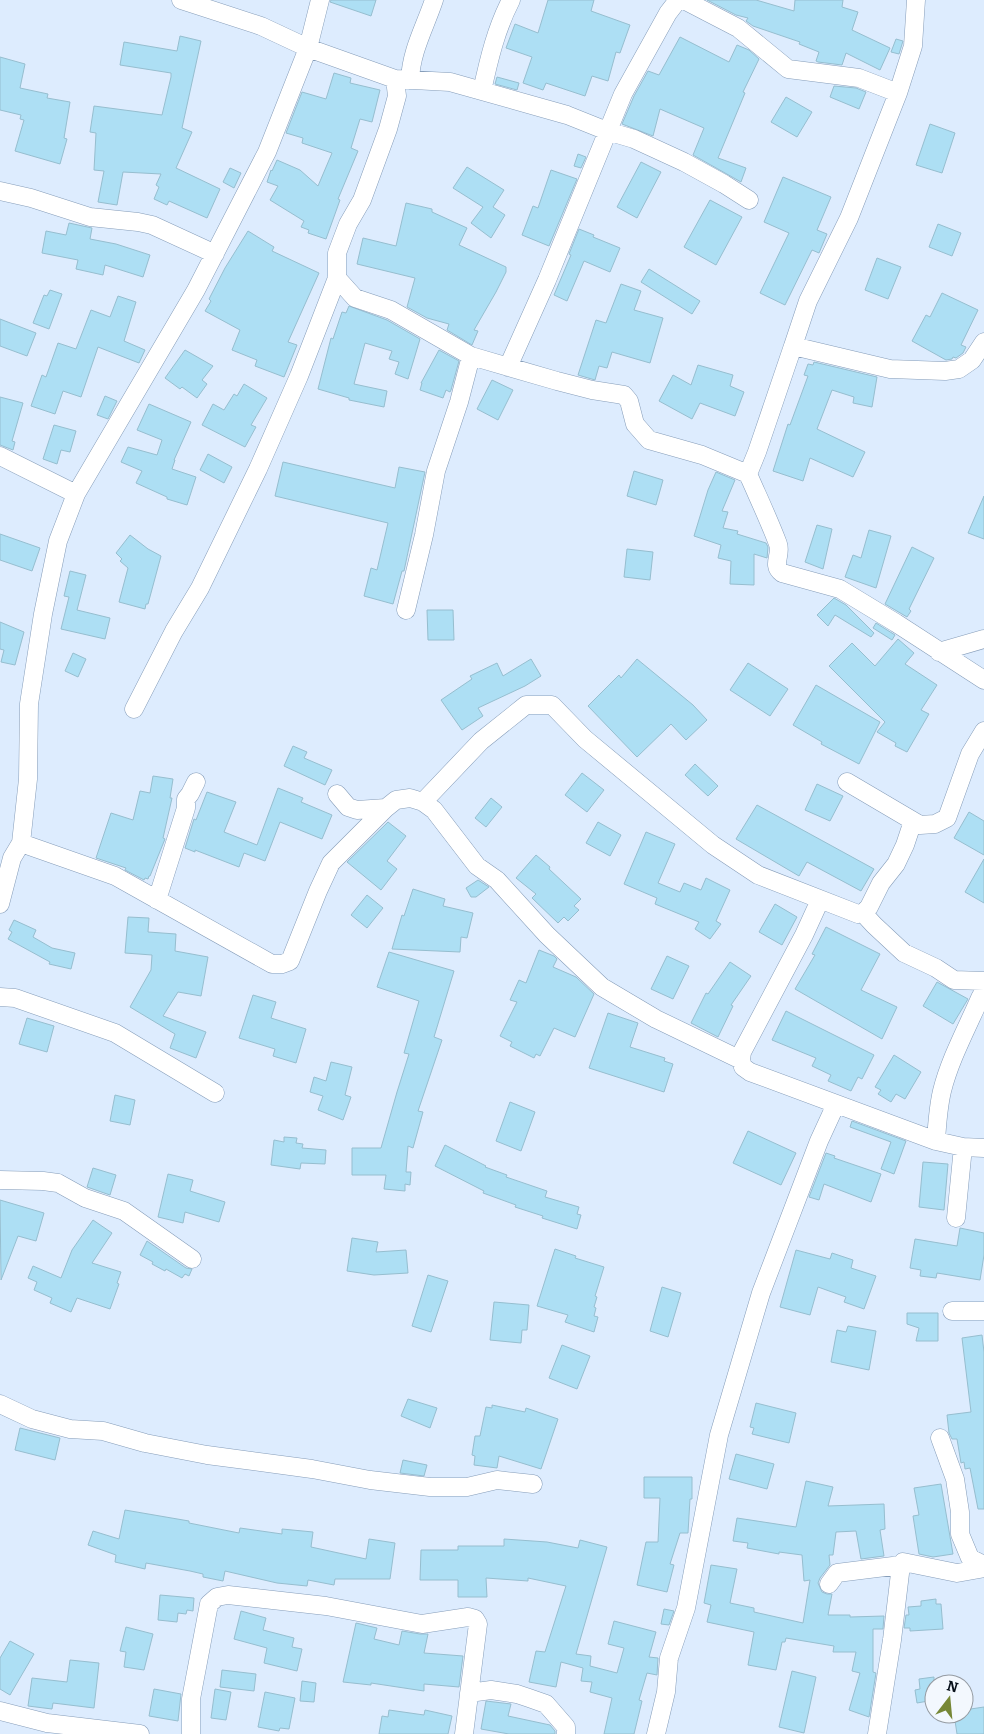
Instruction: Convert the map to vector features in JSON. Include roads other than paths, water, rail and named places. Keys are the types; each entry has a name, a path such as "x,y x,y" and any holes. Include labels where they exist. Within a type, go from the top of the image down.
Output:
{"street":[{"path":"182,0 261,26 308,48 402,79 450,82 567,115 607,131 634,139 684,162 724,184 748,200"},
{"path":"0,904 12,858 21,843 28,779 29,704 43,614 58,541 76,494 215,254 267,152 308,48 320,0"},
{"path":"134,709 174,631 200,588 258,469 299,376 337,278 337,253 348,224 362,200 388,129 402,79 410,65 434,0"},
{"path":"482,91 500,23 511,0"},
{"path":"508,367 547,280 623,94 668,13 678,0"},
{"path":"684,0 738,28 788,69 859,78 898,93"},
{"path":"748,474 808,301 849,218 898,93 913,46 916,0"},
{"path":"0,191 32,198 90,217 152,225 215,254"},
{"path":"337,278 355,298 391,310 471,356 592,390 624,396 629,401 635,424 650,440 702,455 748,474 778,545 776,566 778,570 782,573 840,588 984,680"},
{"path":"792,346 890,369 945,371 959,369 972,360 984,342"},
{"path":"406,610 424,535 436,471 459,402 471,356"},
{"path":"0,456 76,494"},
{"path":"939,652 984,639"},
{"path":"423,802 481,741 526,705 552,705 585,739 713,845 758,875 858,914 863,913 869,907 881,884 896,864 913,821"},
{"path":"847,782 920,825 935,824 947,818 970,754 984,731"},
{"path":"157,900 186,808 186,799 196,782"},
{"path":"337,794 348,807 357,810 386,808"},
{"path":"21,843 115,876 272,964 282,964 290,961 331,863 386,808 396,800 410,798 423,802 434,810 477,866 498,880 547,935 602,987 656,1019 741,1060"},
{"path":"820,900 796,951 742,1052 741,1060 743,1067 750,1072 936,1141 963,1147 984,1148"},
{"path":"863,913 904,952 936,968 954,980 984,982"},
{"path":"936,1141 942,1091 984,991"},
{"path":"0,997 15,998 115,1033 215,1093"},
{"path":"656,1734 666,1692 669,1658 688,1599 719,1435 761,1293 819,1142 836,1104"},
{"path":"956,1218 963,1147"},
{"path":"0,1180 58,1183 84,1198 124,1211 192,1259"},
{"path":"952,1311 984,1311"},
{"path":"0,1404 32,1419 70,1429 103,1432 145,1443 370,1480 430,1487 467,1486 498,1480 533,1484"},
{"path":"940,1438 955,1479 960,1512 960,1534 970,1558 984,1567"},
{"path":"829,1584 837,1573 900,1565 903,1562 956,1573 984,1567"},
{"path":"877,1734 892,1640 900,1565"},
{"path":"190,1734 191,1699 209,1604 218,1597 228,1595 326,1606 422,1624 468,1617 475,1619 478,1624 464,1734"},
{"path":"469,1693 491,1690 517,1694 546,1704 566,1726 566,1734"},
{"path":"1,1714 48,1723 140,1734"}]}
